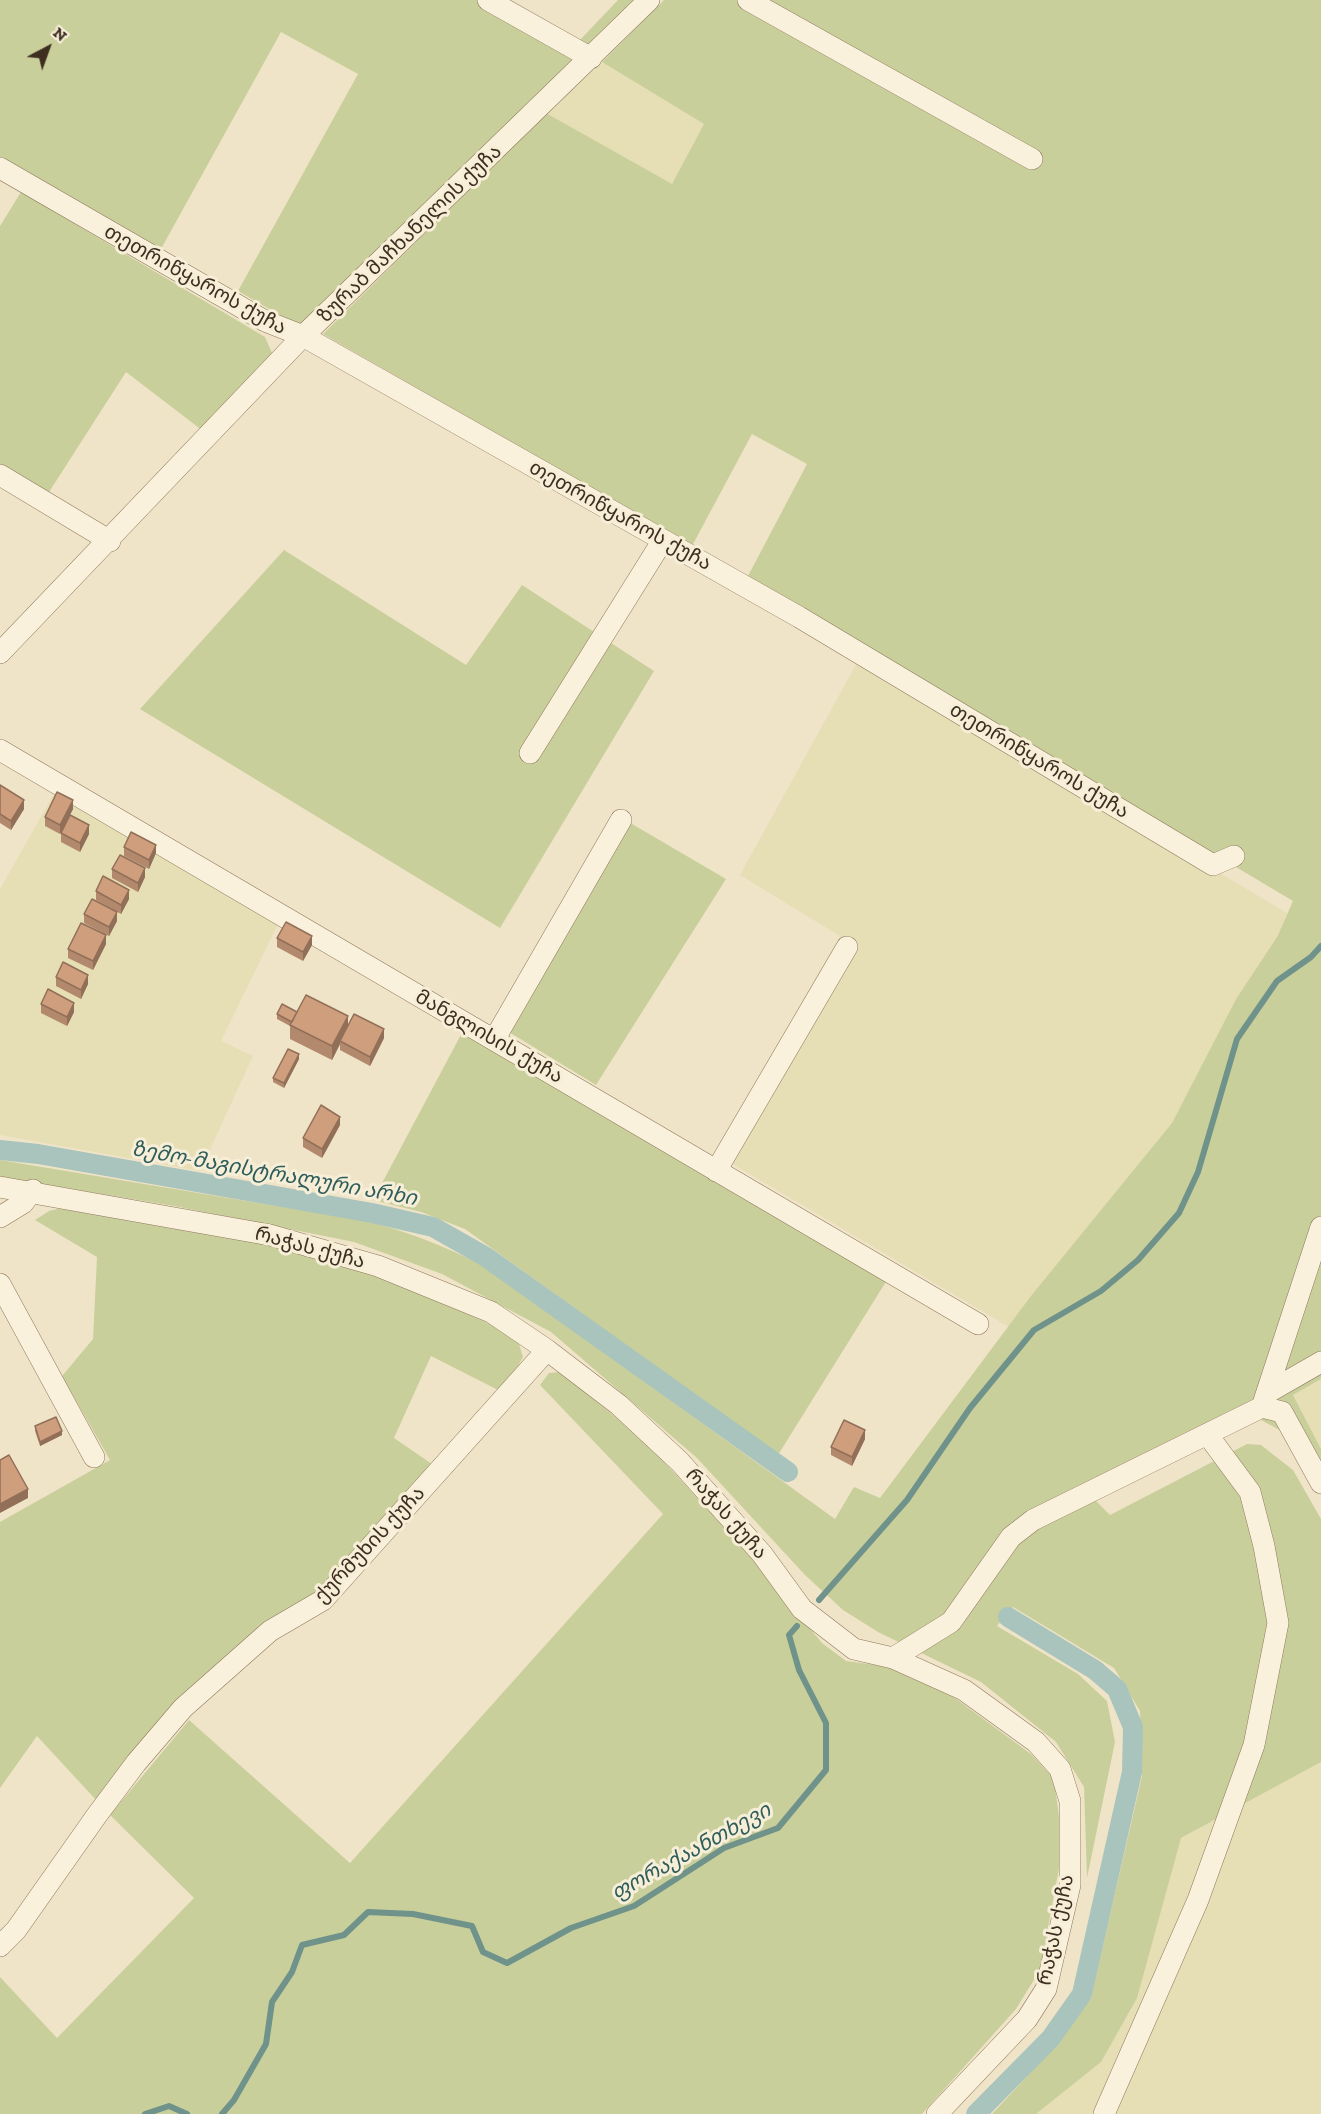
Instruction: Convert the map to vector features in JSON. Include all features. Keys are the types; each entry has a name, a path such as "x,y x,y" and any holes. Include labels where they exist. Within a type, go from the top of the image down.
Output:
{"street":[{"path":"488,0 591,58"},
{"name":"ზურაბ მაჩხანელის ქუჩა","path":"0,653 110,541 303,336 649,0"},
{"path":"748,0 1032,159"},
{"name":"თეთრიწყაროს ქუჩა","path":"0,168 265,321 303,336 799,617 1213,865 1234,856"},
{"path":"0,476 110,541"},
{"path":"530,753 663,540"},
{"name":"მანგლისის ქუჩა","path":"0,750 978,1324"},
{"path":"494,1040 621,820"},
{"path":"716,1171 847,947"},
{"name":"რაჭას ქუჩა","path":"0,1187 33,1190 270,1235 378,1266 491,1312 547,1350 619,1405 680,1462 762,1554 802,1609 854,1649 893,1658 964,1690 1036,1742 1060,1769 1070,1801 1070,1885 1047,1989 1013,2036 937,2114"},
{"path":"0,1217 24,1203 33,1190"},
{"path":"1265,1400 1321,1227"},
{"path":"0,1284 94,1457"},
{"name":"ქურმუხის ქუჩა","path":"0,1946 16,1930 136,1762 183,1708 270,1631 323,1600 547,1350"},
{"path":"893,1658 951,1622 1011,1537 1033,1520 1207,1434 1265,1400 1321,1362"},
{"path":"1265,1400 1282,1412 1321,1483"},
{"path":"1104,2114 1198,1900 1254,1745 1278,1623 1264,1546 1250,1492 1207,1434"}],"shaded area":[{"path":"602,62 704,124 672,185 546,113"},
{"path":"859,659 1287,913 1277,937 1236,999 1172,1123 1009,1327 714,1153 840,936 740,875"},
{"path":"55,792 279,922 221,1041 253,1056 200,1171 0,1135 0,889"},
{"path":"1321,1379 1321,1449 1293,1395"},
{"path":"1321,1762 1321,2114 1036,2114 1101,2062 1165,1892 1181,1838"}],"green space":[{"path":"0,0 501,0 578,42 618,0 636,0 304,329 238,291 358,74 281,32 161,249 0,158"},
{"path":"664,0 1321,0 1321,1379 1293,1395 1321,1449 1321,1476 1291,1436 1240,1409 1089,1494 1110,1515 1247,1444 1261,1445 1293,1470 1321,1519 1321,1762 1181,1838 1137,1998 1101,2062 1036,2114 992,2114 1046,2056 1091,1998 1142,1776 1140,1711 1114,1668 1013,1607 997,1626 1078,1674 1107,1701 1115,1742 1087,1878 1084,1787 1056,1742 981,1682 878,1632 843,1610 805,1575 697,1458 551,1332 442,1274 354,1242 174,1206 0,1177 0,1160 361,1220 439,1245 484,1266 835,1519 854,1487 880,1498 1031,1296 1172,1123 1236,999 1277,937 1293,901 748,576 807,464 752,434 692,546 323,334 546,113 672,184 704,124 602,62"},
{"path":"21,192 265,337 272,353 203,431 126,372 42,503 0,481 0,226"},
{"path":"284,550 466,665 522,585 654,671 500,928 140,709"},
{"path":"627,821 726,879 596,1085 499,1026"},
{"path":"464,1029 887,1280 778,1455 465,1229 421,1212 373,1200"},
{"path":"65,1207 260,1240 385,1277 492,1325 519,1344 523,1357 514,1373 498,1390 431,1356 394,1438 432,1464 310,1601 263,1626 186,1691 97,1801 37,1736 0,1788 0,1522 110,1460 62,1376 93,1339 97,1257 35,1220 49,1211"},
{"path":"560,1372 644,1440 745,1550 822,1643 846,1661 891,1667 955,1698 1031,1754 1054,1779 1063,1847 1040,1970 1016,2009 922,2114 0,2114 0,1977 57,2038 194,1898 110,1815 189,1720 350,1863 663,1514 540,1385 549,1373"}],"building":[{"path":"0,785 24,800 11,821 0,814"},
{"path":"57,792 73,800 60,825 45,817"},
{"path":"70,815 89,825 80,843 61,833"},
{"path":"131,832 156,845 149,860 124,847"},
{"path":"120,855 145,868 138,883 112,869"},
{"path":"103,876 129,890 121,905 96,891"},
{"path":"92,899 117,912 109,927 84,914"},
{"path":"286,922 312,936 303,952 277,938"},
{"path":"81,923 106,935 93,961 68,949"},
{"path":"63,962 88,975 81,990 56,977"},
{"path":"48,989 74,1003 67,1017 41,1004"},
{"path":"306,995 348,1016 332,1046 290,1025"},
{"path":"282,1004 297,1012 292,1022 277,1014"},
{"path":"354,1014 384,1029 370,1057 340,1041"},
{"path":"288,1049 299,1054 284,1083 273,1078"},
{"path":"321,1105 340,1117 322,1149 303,1138"},
{"path":"56,1417 62,1431 40,1442 35,1426"},
{"path":"844,1420 865,1430 852,1457 831,1447"},
{"path":"9,1455 28,1489 0,1504 0,1460"}],"waterway":[{"path":"819,1600 907,1500 970,1408 1034,1330 1101,1291 1138,1260 1179,1213 1198,1172 1237,1039 1277,981 1311,957 1321,946"},
{"name":"ზემო-მაგისტრალური არხი","path":"0,1150 38,1154 372,1213 433,1227 486,1257 788,1472"},
{"name":"ზემო-მაგისტრალური არხი","path":"976,2114 1051,2038 1082,1994 1132,1772 1133,1727 1117,1689 1095,1670 1008,1617"},
{"name":"ფორაქაანთხევი","path":"222,2114 234,2100 266,2044 272,2002 292,1972 302,1945 344,1935 368,1912 413,1914 472,1926 483,1952 507,1963 571,1928 634,1906 724,1848 778,1828 826,1770 826,1723 799,1670 789,1635 797,1626"},
{"name":"ფორაქაანთხევი","path":"145,2114 169,2106 187,2114"}]}
